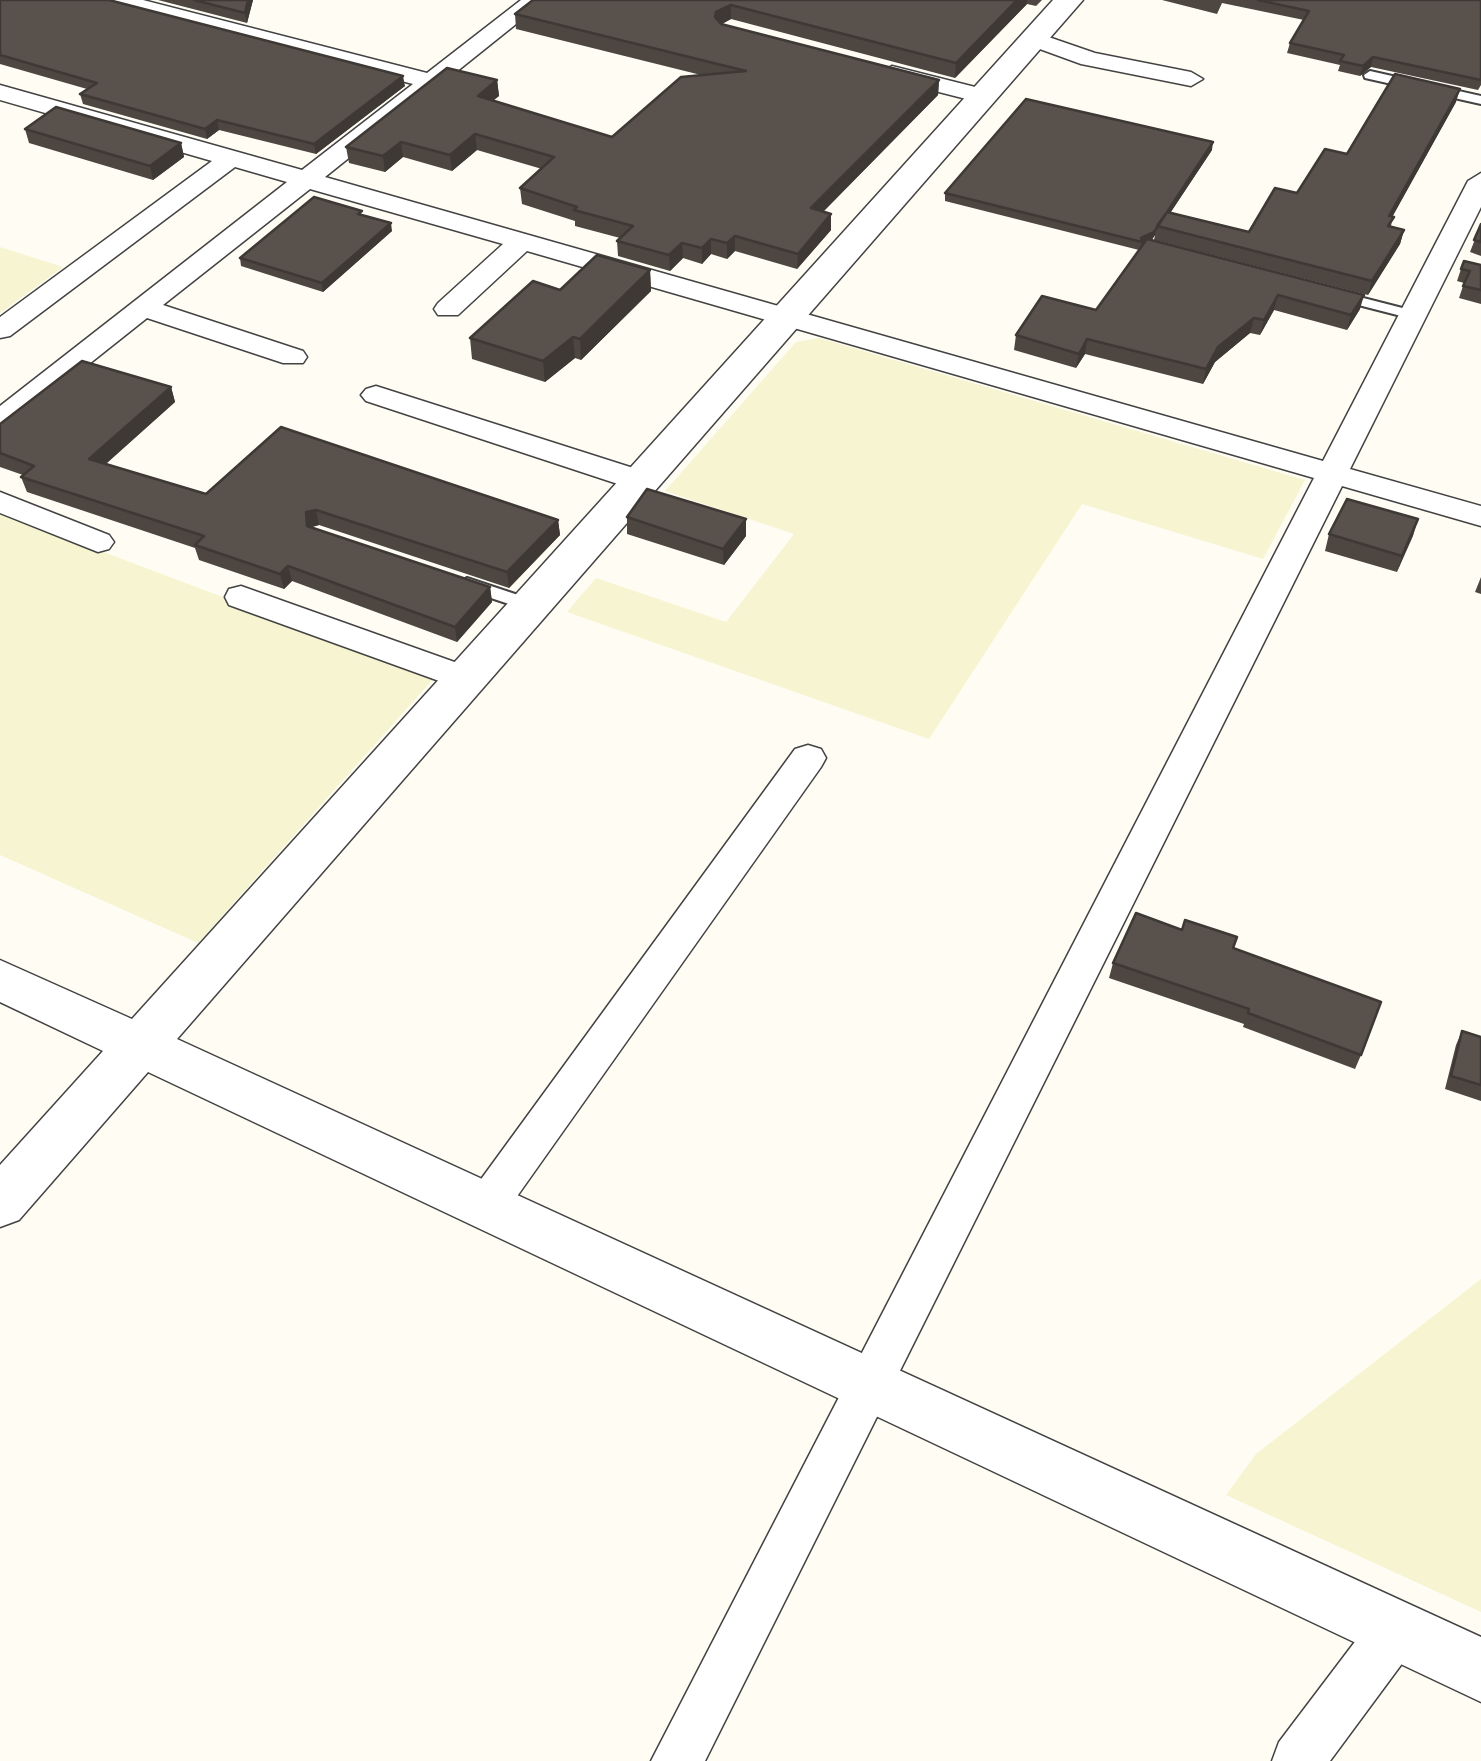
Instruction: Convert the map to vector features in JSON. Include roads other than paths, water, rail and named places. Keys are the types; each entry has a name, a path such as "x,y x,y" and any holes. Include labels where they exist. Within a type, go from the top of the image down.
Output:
{"street":[{"path":"116,0 430,81"},
{"path":"0,420 535,0"},
{"path":"0,1202 1069,0"},
{"path":"1034,38 1089,59 1190,79"},
{"path":"874,68 982,96"},
{"path":"0,92 1481,516"},
{"path":"0,330 230,159"},
{"path":"677,1761 1413,315 1452,260 1476,201"},
{"path":"448,308 521,242"},
{"path":"143,308 293,357"},
{"path":"376,395 641,481"},
{"path":"0,502 98,542"},
{"path":"241,596 465,678"},
{"path":"486,1206 808,758"},
{"path":"0,980 1481,1670"},
{"path":"1298,1761 1397,1628"}],"lane":[{"path":"1370,75 1481,100"},
{"path":"1319,291 1413,315"},
{"path":"442,576 530,606"}]}
